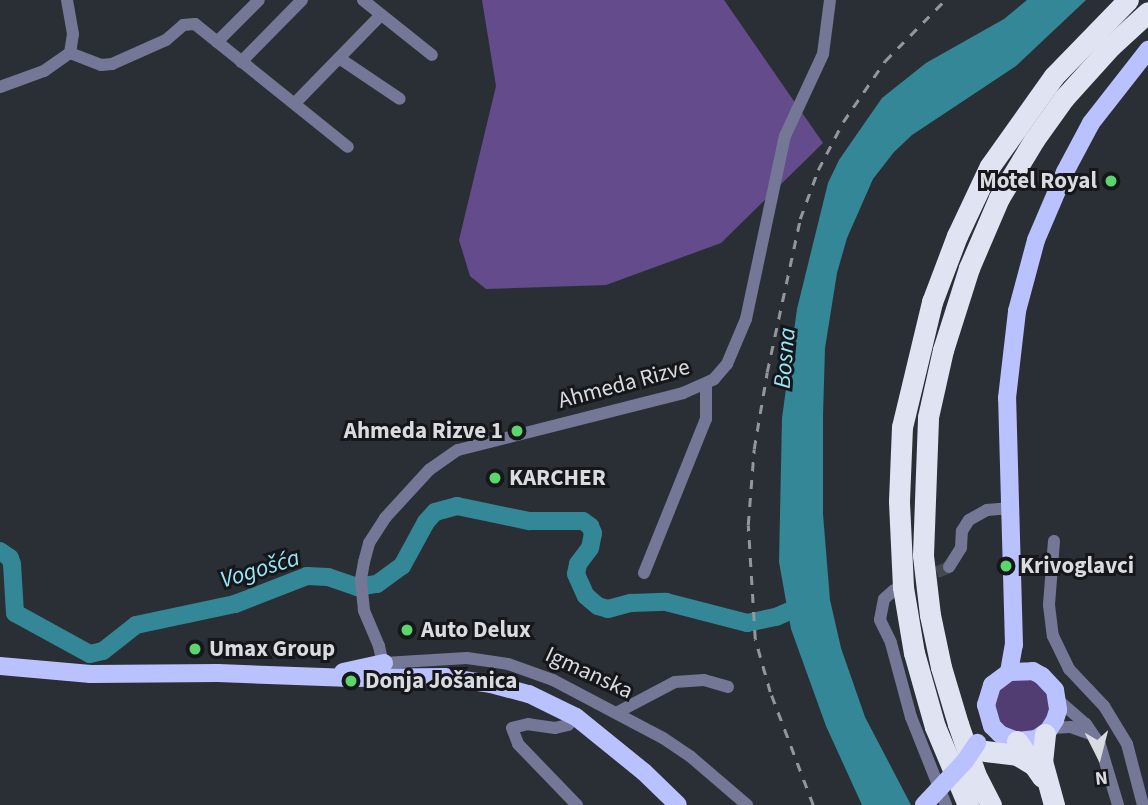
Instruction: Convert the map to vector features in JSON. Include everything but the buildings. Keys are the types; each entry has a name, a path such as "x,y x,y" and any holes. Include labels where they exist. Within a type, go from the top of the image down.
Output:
{"highway":[{"path":"968,805 935,727 915,653 902,587 899,501 902,427 932,302 957,236 990,166 1054,76 1128,0"},
{"path":"991,805 975,774 958,724 941,667 930,615 923,555 928,417 943,350 965,280 999,198 1034,140 1064,98 1111,46 1148,12"},
{"path":"1048,731 1042,761 1052,798"},
{"path":"1013,740 1037,767 1052,798"},
{"path":"981,749 1017,755 1037,767"}],"main road":[{"path":"1009,672 1016,624 1008,508 1007,398 1017,311 1036,240 1065,172 1091,124 1148,50"},
{"path":"924,805 965,761 981,749 1013,740 1036,739 1048,731 1058,710 1058,700 1049,682 1033,671 1016,624"},
{"path":"0,666 91,674 218,673 322,677 384,671 483,682 529,694 576,717 678,804"},
{"path":"981,749 988,695 999,677 1009,672 1033,671"},
{"path":"987,716 992,726 1013,740"}],"street":[{"path":"0,87 44,71 70,53 73,34 67,0"},
{"path":"217,43 259,0"},
{"path":"241,62 302,0"},
{"path":"363,0 432,55"},
{"name":"Ahmeda Rizve","path":"384,671 362,597 361,579 369,543 385,518 429,470 458,450 639,405 706,384 727,364 746,319 777,163 785,136 823,54 830,0"},
{"path":"295,103 381,15"},
{"path":"70,53 101,65 112,64 166,40 190,23 348,147"},
{"path":"339,58 400,99"},
{"path":"644,573 706,419 709,400 706,384"},
{"path":"948,566 961,548 962,531 969,520 987,510 1008,508"},
{"path":"1054,541 1049,606 1053,636 1069,669 1104,706 1128,744 1143,805"},
{"path":"894,590 884,599 880,620 891,643 911,717 946,805"},
{"name":"Igmanska","path":"384,671 438,657 467,658 508,664 553,680 618,712 691,757 747,805"},
{"path":"618,712 675,682 704,680 728,687"},
{"path":"1058,700 1086,724 1093,735 1107,760 1118,805"},
{"path":"576,717 568,725 555,728 528,724 517,724 512,728 518,744 577,805"},
{"path":"1048,731 1071,727 1093,735"}],"shaded area":[{"path":"482,0 724,0 823,143 721,243 606,285 486,289 470,276 459,240 496,86"},
{"path":"1022,679 1041,687 1049,706 1041,725 1022,733 1003,725 995,706 1003,687"}],"water":[{"path":"1027,0 1086,0 1016,66 912,135 894,152 873,179 847,238 837,273 825,348 823,416 823,514 830,600 841,648 865,717 911,805 862,805 826,726 791,629 779,562 782,418 797,309 828,183 839,160 882,98 926,63 1004,19"}],"waterway":[{"name":"Vogošća","path":"0,551 10,558 12,564 15,613 90,654 103,651 136,625 235,604 307,576 328,577 357,587 377,584 402,566 426,522 435,512 457,506 529,521 583,521 590,526 593,533 590,548 578,564 576,574 586,596 598,606 608,609 631,603 666,602 747,623 776,617 807,603"}],"tunnel":[{"path":"920,579 949,567"}],"railway":[{"path":"813,805 770,692 755,639 748,525 754,449 767,372 800,219 818,170 843,122 885,61 945,0"}],"place":[{"name":"Motel Royal","path":"1111,181"},
{"name":"Ahmeda Rizve 1","path":"517,431"},
{"name":"KARCHER","path":"495,478"},
{"name":"Krivoglavci","path":"1006,566"},
{"name":"Auto Delux","path":"407,630"},
{"name":"Umax Group","path":"195,649"},
{"name":"Donja Jošanica","path":"351,681"}],"water label":[{"name":"Bosna","path":"785,358"}]}
